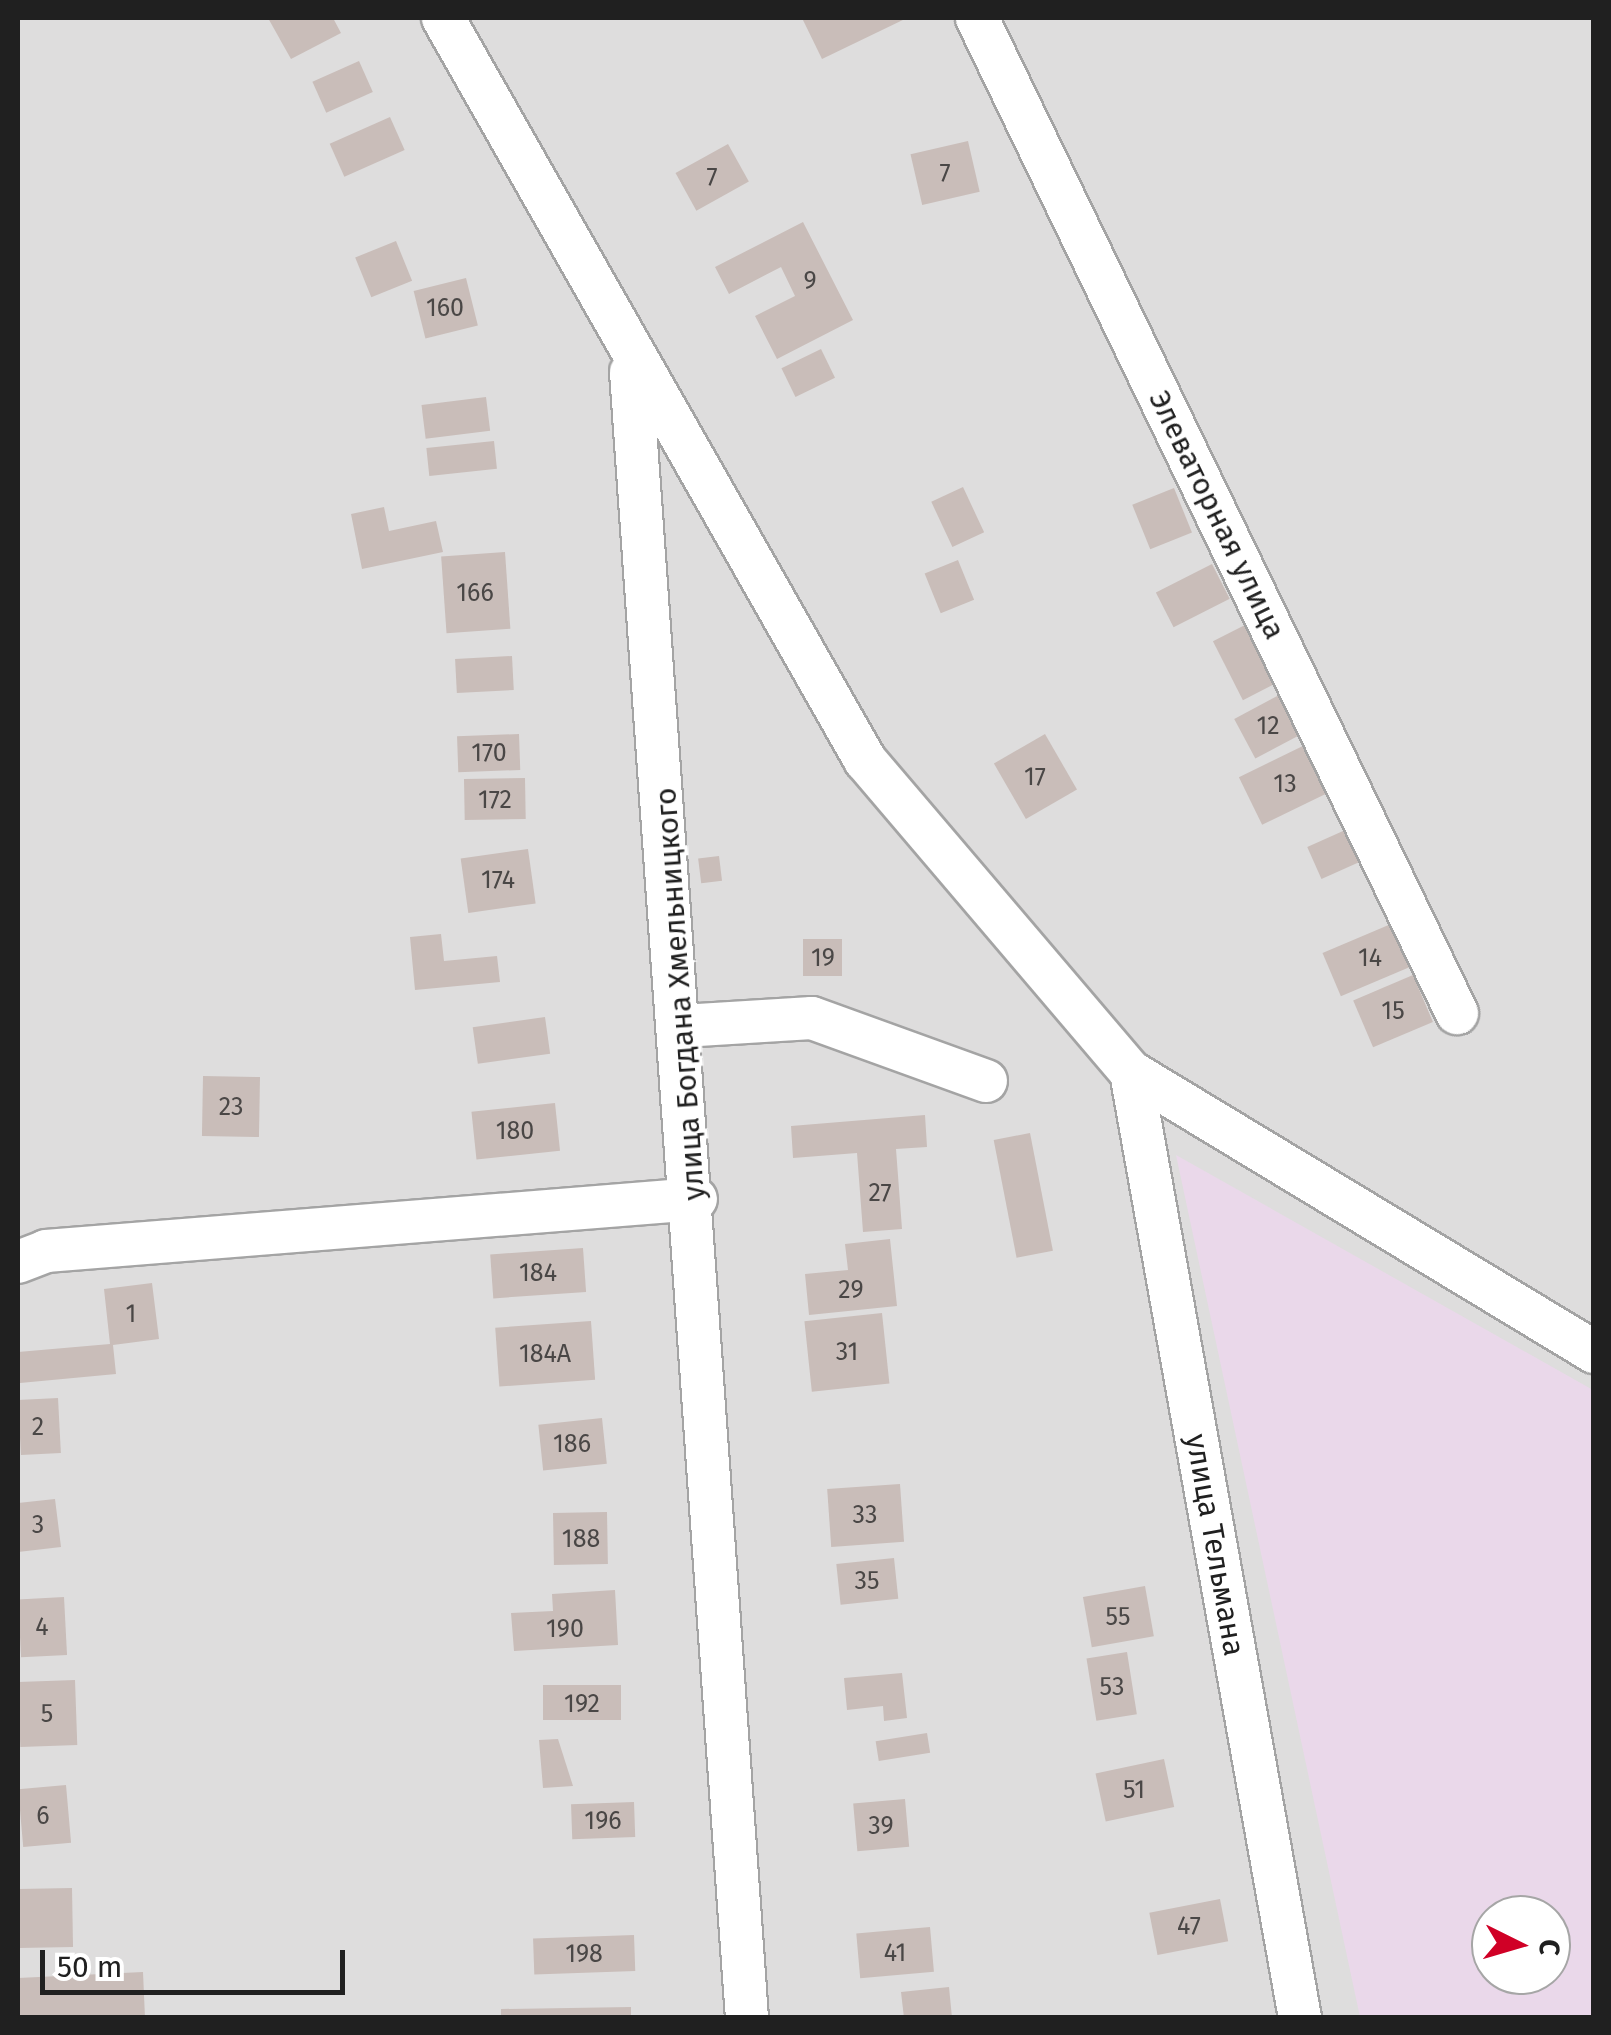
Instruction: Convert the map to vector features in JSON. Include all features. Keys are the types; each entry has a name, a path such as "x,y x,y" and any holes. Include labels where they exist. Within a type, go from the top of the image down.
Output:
{"street":[{"name":"улица Богдана Хмельницкого","path":"443,18 630,358 696,1199 747,2018"},
{"name":"Элеваторная улица","path":"977,18 1457,1013"},
{"path":"630,358 865,760 1130,1072 1594,1352"},
{"path":"682,1026 812,1018 986,1081"},
{"name":"улица Тельмана","path":"1130,1072 1300,2018"},
{"path":"18,1262 46,1251 696,1199"}],"shaded area":[{"path":"18,18 1593,18 1593,2017 18,2017"},
{"path":"1176,1155 1593,1390 1593,2017 1360,2017"}],"building":[{"path":"268,18 333,18 341,33 291,59"},
{"path":"802,18 907,18 822,59"},
{"path":"359,61 373,92 326,113 312,82"},
{"path":"390,117 405,150 344,177 330,144"},
{"path":"968,141 980,192 922,205 911,154"},
{"path":"728,144 749,182 696,211 676,173"},
{"path":"803,222 853,320 777,359 755,316 795,296 781,267 729,294 715,267"},
{"path":"396,241 412,281 371,297 355,257"},
{"path":"466,278 478,326 425,339 414,291"},
{"path":"821,349 835,378 795,397 781,368"},
{"path":"486,397 490,431 426,439 421,405"},
{"path":"494,441 497,469 429,476 426,448"},
{"path":"963,487 984,532 952,547 931,502"},
{"path":"1174,488 1192,533 1150,549 1132,505"},
{"path":"384,507 389,531 436,521 443,552 362,569 351,514"},
{"path":"505,552 510,629 447,633 441,556"},
{"path":"958,560 974,600 941,613 925,573"},
{"path":"1212,564 1230,599 1174,627 1156,593"},
{"path":"1245,625 1275,684 1243,700 1213,641"},
{"path":"512,656 514,690 457,693 455,659"},
{"path":"1281,694 1302,734 1255,759 1234,719"},
{"path":"519,734 520,770 458,772 457,736"},
{"path":"1045,734 1077,789 1026,819 994,764"},
{"path":"1309,743 1332,791 1262,825 1239,777"},
{"path":"525,778 526,819 465,820 464,779"},
{"path":"1352,827 1366,859 1321,879 1307,847"},
{"path":"528,849 536,903 468,913 461,858"},
{"path":"719,856 722,881 701,883 698,859"},
{"path":"1398,921 1416,964 1341,996 1323,953"},
{"path":"441,934 444,961 497,956 500,982 415,990 410,937"},
{"path":"803,939 842,939 842,976 803,976"},
{"path":"1413,975 1433,1022 1373,1047 1353,1000"},
{"path":"545,1017 550,1054 478,1064 473,1027"},
{"path":"203,1076 260,1077 259,1137 202,1136"},
{"path":"555,1103 560,1151 476,1160 471,1112"},
{"path":"925,1115 927,1147 896,1149 902,1229 863,1232 857,1153 793,1158 791,1126"},
{"path":"1030,1133 1053,1251 1017,1258 994,1140"},
{"path":"890,1239 897,1306 809,1315 805,1274 848,1270 845,1244"},
{"path":"583,1248 586,1292 493,1298 490,1254"},
{"path":"152,1283 159,1339 113,1345 116,1374 20,1383 18,1352 110,1344 104,1289"},
{"path":"882,1313 889,1384 812,1392 804,1321"},
{"path":"591,1321 595,1380 499,1387 495,1328"},
{"path":"58,1398 61,1453 21,1455 18,1400"},
{"path":"602,1418 607,1464 543,1470 538,1425"},
{"path":"900,1484 904,1542 831,1547 827,1489"},
{"path":"55,1499 61,1547 18,1552 18,1503"},
{"path":"607,1512 608,1564 554,1565 553,1513"},
{"path":"894,1558 898,1599 841,1605 836,1564"},
{"path":"1145,1586 1154,1636 1092,1647 1083,1597"},
{"path":"615,1590 618,1645 514,1651 511,1613 553,1611 552,1594"},
{"path":"64,1597 67,1655 21,1657 18,1599"},
{"path":"1127,1652 1137,1714 1096,1721 1087,1658"},
{"path":"902,1673 907,1718 884,1721 883,1706 847,1710 844,1678"},
{"path":"75,1680 77,1745 20,1747 18,1682"},
{"path":"543,1685 621,1685 621,1720 543,1720"},
{"path":"927,1733 930,1753 879,1761 876,1741"},
{"path":"558,1739 573,1786 543,1788 539,1740"},
{"path":"1164,1759 1174,1807 1106,1821 1096,1774"},
{"path":"66,1785 71,1843 23,1847 18,1789"},
{"path":"905,1799 909,1847 857,1851 853,1804"},
{"path":"634,1802 635,1837 572,1839 571,1804"},
{"path":"72,1888 73,1947 19,1948 18,1889"},
{"path":"1220,1899 1228,1941 1158,1955 1149,1913"},
{"path":"930,1927 934,1972 860,1978 856,1933"},
{"path":"634,1935 635,1971 534,1975 533,1939"},
{"path":"143,1972 145,2018 18,2018 18,1978"},
{"path":"949,1987 952,2018 904,2018 901,1992"},
{"path":"631,2007 631,2018 501,2018 501,2009"}]}
